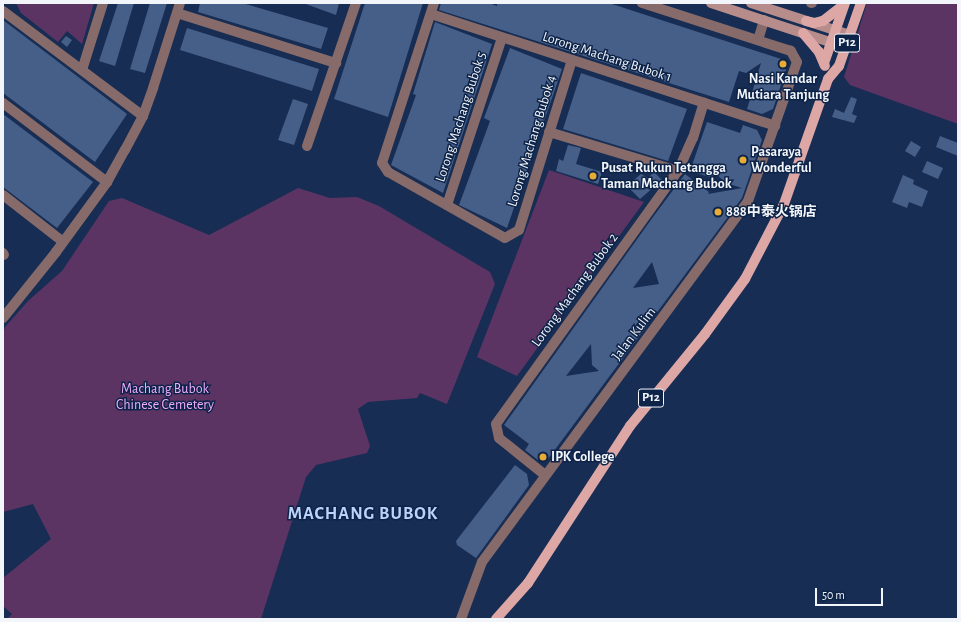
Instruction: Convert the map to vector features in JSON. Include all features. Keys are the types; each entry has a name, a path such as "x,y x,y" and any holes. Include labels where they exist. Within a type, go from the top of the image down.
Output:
{"main road":[{"path":"711,3 845,47"},
{"path":"751,3 850,35"},
{"path":"806,21 814,23 823,20 845,3"},
{"name":"P12","path":"828,79 824,63 845,3"},
{"name":"P12","path":"496,619 535,573 630,426 705,334 745,279 784,204 828,79 839,66 861,3"},
{"path":"803,33 820,52 824,63"}],"street":[{"path":"82,70 102,3"},
{"path":"307,146 356,3"},
{"path":"434,3 382,163 388,172 447,205"},
{"path":"642,3 758,40 764,20"},
{"path":"3,318 56,252 62,241 107,182 143,116 179,8 336,63"},
{"path":"5,9 143,116"},
{"name":"Lorong Machang Bubok 1","path":"430,14 775,126"},
{"name":"Lorong Machang Bubok 5","path":"447,205 502,38"},
{"name":"Jalan Kulim","path":"461,619 482,562 748,201 797,62 791,51 758,40"},
{"name":"Lorong Machang Bubok 4","path":"447,205 505,238 519,230 572,60"},
{"path":"3,103 107,182"},
{"name":"Lorong Machang Bubok 2","path":"545,475 499,438 496,424 678,171 693,138 704,103"},
{"path":"549,132 678,171"},
{"path":"3,195 62,241"}],"green space":[{"path":"16,3 94,3 82,44 67,31 58,42 21,13"},
{"path":"867,3 958,3 958,124 850,85 844,77"},
{"path":"549,170 644,202 517,376 477,357"},
{"name":"Machang Bubok Chinese Cemetery","path":"298,188 330,198 357,197 379,206 490,272 495,284 447,404 420,393 417,398 368,402 358,409 370,446 367,453 316,465 306,477 261,619 7,619 12,614 3,606 3,578 51,539 33,504 3,512 3,333 5,327 28,301 62,271 109,201 122,198 209,235"}],"building":[{"path":"118,3 134,3 115,66 99,61"},
{"path":"150,3 167,3 145,73 130,69"},
{"path":"200,3 242,3 328,28 321,49 198,12"},
{"path":"303,3 339,3 336,15"},
{"path":"365,3 423,3 388,117 334,99"},
{"path":"441,3 489,3 497,6 497,3 609,3 781,59 786,70 773,109 762,114 747,109 761,63 746,73 739,71 729,102 439,10"},
{"path":"3,20 127,114 95,162 3,93"},
{"path":"435,22 492,44 443,193 391,165 416,95 413,94"},
{"path":"187,28 319,69 312,91 180,50"},
{"path":"66,36 72,40 67,47 61,42"},
{"path":"510,48 562,69 507,228 459,205 490,121 484,118"},
{"path":"581,73 687,109 668,161 563,129"},
{"path":"851,97 857,99 852,114 857,116 854,123 832,117 835,109 844,113"},
{"path":"293,99 308,104 294,145 278,140"},
{"path":"3,114 93,182 57,228 3,187"},
{"path":"707,122 740,133 743,125 757,130 762,140 742,198 548,459 538,460 525,450 529,444 504,425 685,174 709,192 708,194 742,188 726,183 715,173 713,178 690,171","holes":["652,262 659,284 633,288","591,344 592,365 599,371 566,376"]},
{"path":"940,136 958,143 958,156 936,147"},
{"path":"911,141 921,147 915,157 905,151"},
{"path":"568,145 581,148 576,164 602,172 598,184 556,171 559,159 563,161"},
{"path":"927,161 943,168 938,179 922,172"},
{"path":"654,172 662,180 640,199 627,186 641,174 648,178"},
{"path":"903,175 914,180 913,184 928,191 922,207 909,202 907,208 892,202"},
{"path":"515,465 527,474 529,485 476,558 457,545 456,541"}],"place":[{"name":"Nasi Kandar Mutiara Tanjung","path":"783,64"},
{"name":"Pasaraya Wonderful","path":"743,160"},
{"name":"Pusat Rukun Tetangga Taman Machang Bubok","path":"593,176"},
{"name":"888中泰火锅店","path":"718,212"},
{"name":"IPK College","path":"543,457"}],"district":[{"name":"MACHANG BUBOK","path":"363,514"}]}
